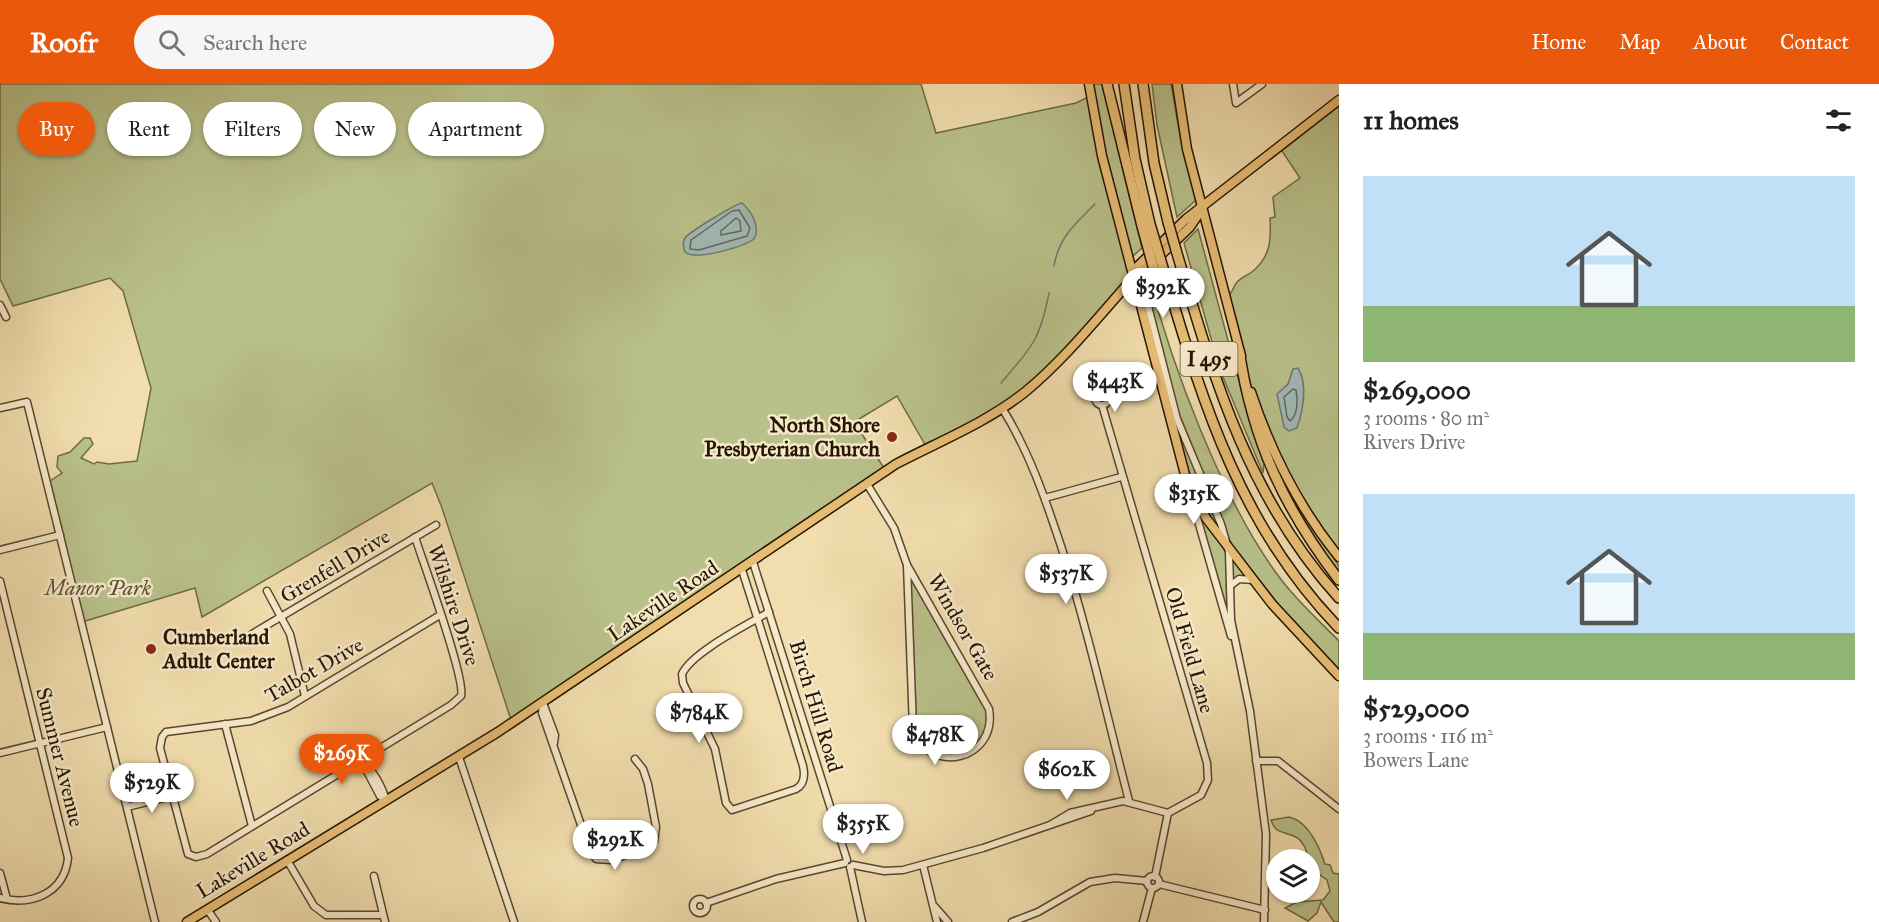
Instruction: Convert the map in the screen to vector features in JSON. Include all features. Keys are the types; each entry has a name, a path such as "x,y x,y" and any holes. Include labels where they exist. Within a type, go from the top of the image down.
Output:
{"highway":[{"path":"1107,84 1146,225"},
{"path":"1124,84 1146,225"},
{"name":"I 495","path":"1143,84 1152,152 1168,222 1217,385 1249,465 1288,533 1339,598"},
{"name":"I 495","path":"1146,225 1161,279 1181,329 1208,413 1242,494 1276,551 1339,628"},
{"path":"1239,351 1246,399 1271,471 1298,520 1339,580"}],"main road":[{"path":"1089,84 1100,150 1136,277 1188,486 1202,513 1254,580 1294,630 1339,676"},
{"path":"1177,84 1185,137 1202,209 1258,414 1275,454 1307,512 1339,557"},
{"name":"Lakeville Road","path":"1136,277 1138,266 1186,219 1202,209 1248,169 1339,100"},
{"name":"Lakeville Road","path":"187,922 459,757 543,703 896,464 966,430 1002,408 1046,372 1136,277 1190,227 1202,209"}],"street":[{"path":"1233,84 1236,103 1262,84"},
{"path":"1136,277 1177,418 1228,546 1231,621 1256,761 1266,834 1264,922"},
{"path":"0,305 6,317"},
{"path":"0,408 27,402 155,922"},
{"name":"Old Field Lane","path":"1102,405 1121,477 1208,767 1207,785 1201,795 1168,813"},
{"path":"1002,408 1024,447 1045,498 1089,639 1129,801"},
{"path":"1045,498 1121,477"},
{"name":"Windsor Gate","path":"867,484 894,528 907,565 990,709 990,726 983,741 969,754 953,758 933,752 919,741 913,728 907,565"},
{"path":"1188,486 1238,660"},
{"name":"Grenfell Drive","path":"252,634 436,525"},
{"path":"0,550 60,535"},
{"name":"Wilshire Drive","path":"361,760 461,696 462,683 415,537"},
{"name":"Birch Hill Road","path":"753,562 849,864 862,922"},
{"path":"742,570 758,619 803,766 804,776 802,785 743,807 730,809 726,802 714,749 683,683 682,674 692,660 758,619 769,612"},
{"path":"1230,586 1241,578 1254,580"},
{"name":"Summer Avenue","path":"0,581 67,853 67,866 60,881 43,895 17,902 3,899"},
{"path":"267,591 290,634 305,696"},
{"name":"Talbot Drive","path":"172,796 160,748 162,737 171,730 264,717 305,696 440,615"},
{"path":"543,703 555,735 554,743 592,855 604,861 648,847 654,841 656,827 648,784 643,768 634,759"},
{"path":"225,724 252,826"},
{"path":"0,753 107,727"},
{"path":"459,757 514,922"},
{"path":"127,807 172,796 185,848 193,857 207,854 361,760 362,768 386,801"},
{"path":"1256,761 1278,761 1339,809"},
{"path":"706,903 776,879 849,864 884,871 922,865 983,848 1096,808 1129,801 1143,808 1168,813 1155,877 1159,884"},
{"path":"287,860 314,906 326,915 384,919 374,876"},
{"path":"922,865 937,922"},
{"path":"0,873 3,899"},
{"path":"1012,922 1038,912 1090,882 1115,878 1147,881 1155,877"},
{"path":"1147,881 1152,888"},
{"path":"1143,922 1152,888 1159,884 1265,910"},
{"path":"932,903 948,922"},
{"path":"207,909 216,922"},
{"path":"319,922 326,915"}],"green space":[{"name":"Manor Park","path":"0,84 921,84 936,133 1076,103 1090,96 1133,278 1026,391 927,448 897,396 854,422 886,471 512,723 432,483 202,617 195,588 82,622 47,483 62,473 57,467 58,456 70,452 84,438 90,438 93,444 81,458 94,464 137,461 151,388 123,291 110,278 13,306 0,279"},
{"path":"1093,84 1102,84 1142,248 1132,257 1103,144"},
{"path":"1152,84 1171,84 1181,141 1196,200 1177,217 1157,125"},
{"path":"1339,98 1339,555 1293,487 1251,389 1227,297 1237,282 1253,271 1267,253 1270,240 1270,218 1275,217 1273,197 1300,178 1278,145"},
{"path":"1198,229 1249,418 1264,463 1263,473 1220,370 1184,243"},
{"path":"1149,278 1184,389 1216,466 1252,536 1279,577 1312,615 1339,641 1339,672 1302,634 1232,546 1177,408 1147,289"},
{"path":"1177,419 1228,546 1254,580 1244,578 1230,586 1238,660 1169,421"},
{"path":"1279,477 1339,566 1339,573 1309,531"},
{"path":"907,565 989,709 983,741 960,756 933,752 915,735"},
{"path":"1289,817 1296,819 1307,829 1319,849 1305,849 1299,839 1277,830 1271,820"},
{"path":"1320,852 1325,864 1330,865 1333,873 1339,874 1339,922 1334,922 1321,902 1317,913 1308,921 1285,908 1295,903 1320,903 1330,891 1327,880 1320,875"}],"water":[{"path":"742,203 751,214 755,224 754,239 730,249 708,254 698,255 685,252 683,242 688,235"},
{"path":"1298,368 1303,382 1303,406 1297,428 1289,431 1284,427 1277,394 1288,384 1293,369"}],"waterway":[{"path":"1054,266 1064,239 1095,204"},
{"path":"1001,383 1027,351 1038,333 1049,293"}],"place":[{"name":"North Shore Presbyterian Church","path":"892,437"},
{"name":"Cumberland Adult Center","path":"151,649"}]}
